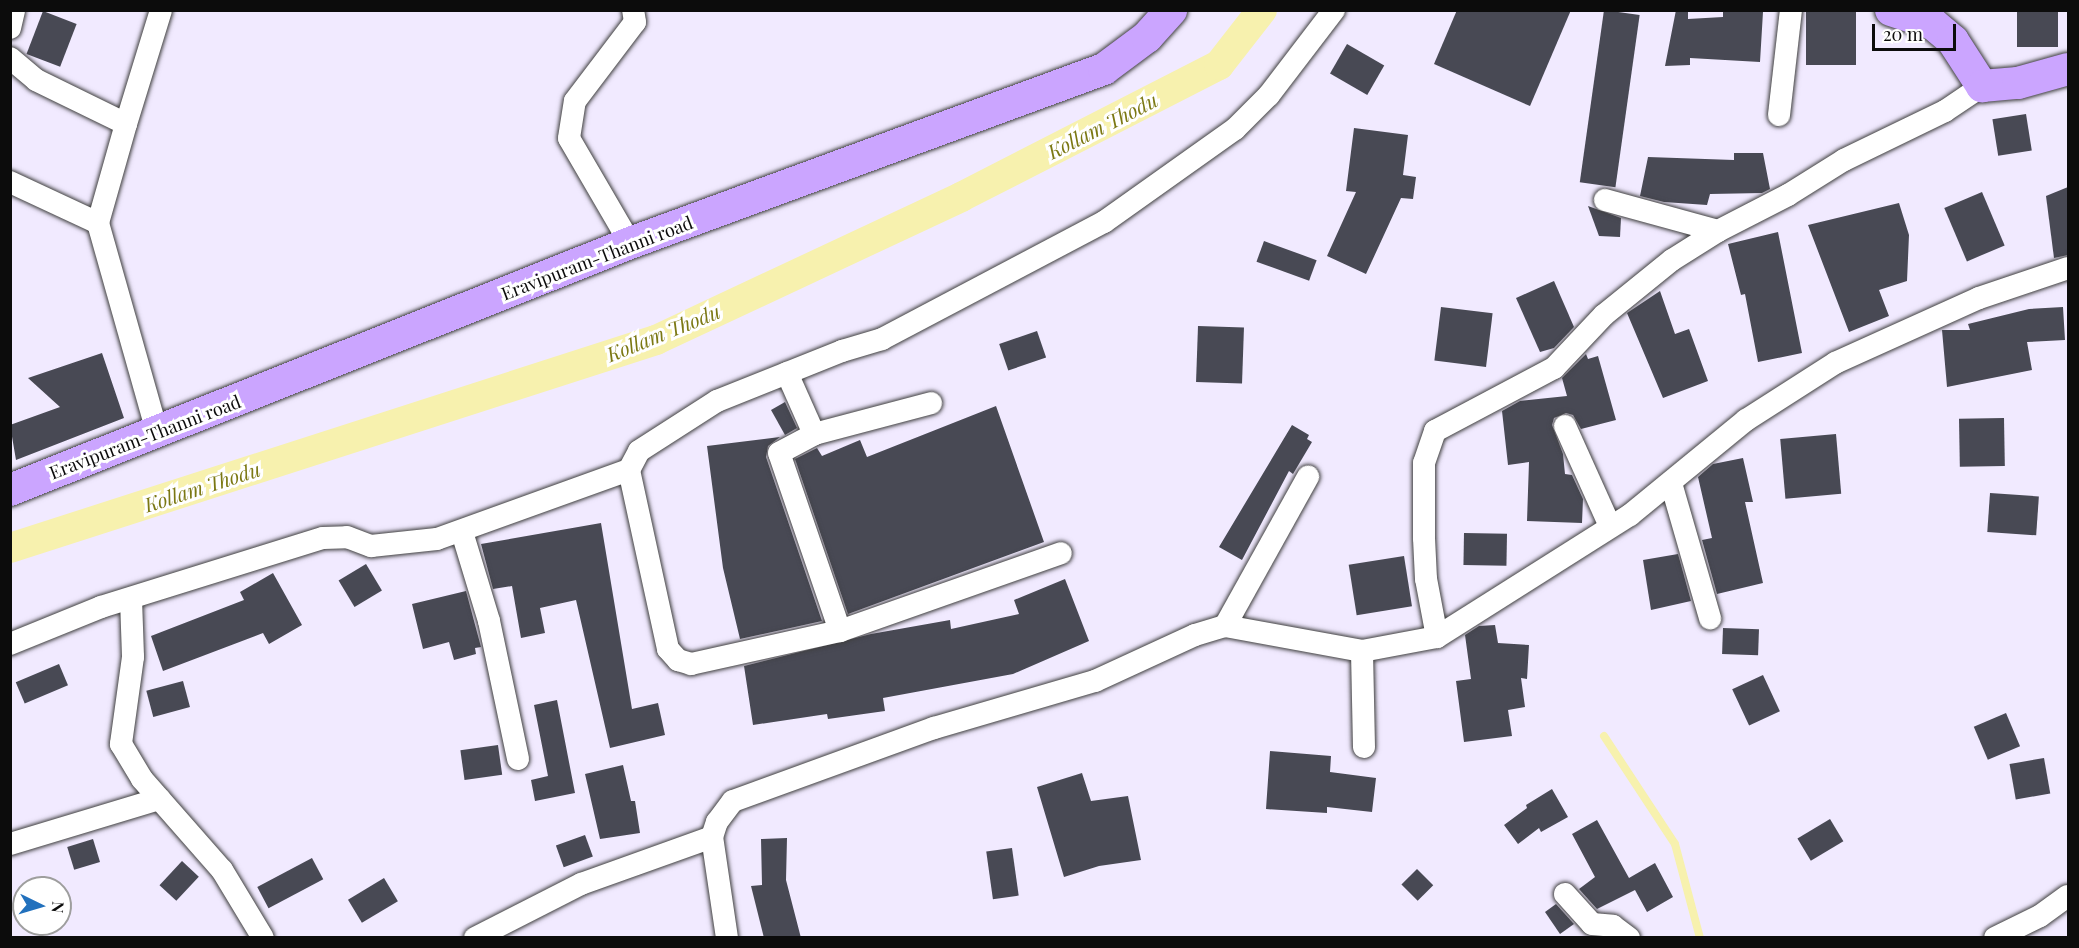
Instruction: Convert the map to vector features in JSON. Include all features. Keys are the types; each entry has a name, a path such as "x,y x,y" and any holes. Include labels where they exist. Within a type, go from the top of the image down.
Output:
{"main road":[{"name":"Eravipuram-Thanni road","path":"10,490 630,243 1104,69 1147,36 1171,10"},
{"path":"1891,10 1932,24 1953,41 1982,86 2019,83 2068,68"}],"street":[{"path":"10,28 14,10"},
{"path":"157,432 98,224 161,10"},
{"path":"630,243 569,138 576,101 634,22 633,10"},
{"path":"1061,553 840,631 691,664 678,660 668,649 629,470 639,451 717,400 882,339 1104,222 1235,129 1269,95 1334,10"},
{"path":"1779,115 1791,10"},
{"path":"10,58 36,80 126,124"},
{"path":"1437,637 1426,579 1424,538 1424,463 1436,431 1554,368 1604,315 1672,260 1718,231 1788,195 1844,160 1945,111 1982,86"},
{"path":"10,182 98,224"},
{"path":"1605,200 1718,231"},
{"path":"727,938 712,837 724,811 744,794 934,728 1095,681 1195,635 1225,626 1362,651 1437,637 1610,526 1671,483 1746,420 1835,363 1979,298 2068,268"},
{"path":"787,373 814,434"},
{"path":"840,631 778,453 814,434 931,403"},
{"path":"1565,426 1610,526"},
{"path":"10,644 69,618 323,538 347,537 371,546 397,545 462,532 629,470"},
{"path":"1225,626 1308,477"},
{"path":"1671,483 1710,618"},
{"path":"462,532 489,621 518,759"},
{"path":"131,599 133,657 121,744 159,799 222,870 263,938"},
{"path":"1362,651 1364,747"},
{"path":"10,844 159,799"},
{"path":"475,938 581,884 712,837"},
{"path":"1565,894 1592,924 1613,926 1629,938"},
{"path":"1995,938 2040,916 2068,896"}],"building":[{"path":"1457,10 1571,10 1530,106 1434,64"},
{"path":"1604,10 1640,15 1615,187 1580,182"},
{"path":"1676,10 1688,10 1688,19 1723,17 1723,10 1763,12 1760,62 1690,58 1690,65 1665,66"},
{"path":"1806,10 1856,10 1856,65 1806,65"},
{"path":"2017,10 2058,10 2058,47 2017,47"},
{"path":"43,11 77,24 60,67 27,54"},
{"path":"1347,44 1384,66 1367,95 1330,73"},
{"path":"2026,114 2032,151 1998,156 1992,119"},
{"path":"1354,128 1408,135 1403,175 1416,177 1413,199 1401,198 1366,274 1327,256 1356,192 1346,191"},
{"path":"1734,153 1763,153 1770,189 1762,193 1710,194 1707,205 1664,202 1640,196 1648,157 1734,160"},
{"path":"2068,187 2068,255 2054,258 2046,196"},
{"path":"1982,192 2005,245 1967,261 1944,208"},
{"path":"1899,203 1909,235 1907,281 1879,290 1889,316 1849,332 1808,225"},
{"path":"1588,206 1621,218 1620,237 1599,236"},
{"path":"1778,232 1802,353 1758,362 1745,294 1741,295 1728,244"},
{"path":"1264,241 1317,260 1309,281 1256,262"},
{"path":"1554,281 1574,327 1554,348 1540,352 1516,298"},
{"path":"1660,291 1675,334 1689,329 1708,381 1663,398 1627,313"},
{"path":"1441,307 1493,313 1486,367 1434,361"},
{"path":"2063,307 2065,340 2027,342 2032,370 1947,387 1942,330 1970,330 1968,324 2029,309"},
{"path":"1198,326 1244,328 1242,384 1196,382"},
{"path":"1037,331 1046,357 1008,370 999,344"},
{"path":"102,353 124,418 16,460 10,425 60,407 28,378"},
{"path":"1586,354 1588,359 1598,356 1616,420 1581,429 1573,415 1566,413 1554,418 1552,425 1563,454 1565,474 1572,475 1583,499 1582,523 1527,521 1529,462 1508,465 1502,411 1520,401 1567,396 1562,378"},
{"path":"785,402 797,428 785,435 771,410"},
{"path":"996,406 1044,542 848,614 795,459 817,448 822,456 860,440 867,457"},
{"path":"2004,418 2005,466 1960,467 1959,419"},
{"path":"1292,425 1309,435 1307,439 1312,442 1293,474 1289,471 1242,560 1219,547"},
{"path":"1836,434 1841,494 1785,499 1780,439"},
{"path":"780,437 768,446 766,457 822,621 740,639 723,568 707,446"},
{"path":"1743,458 1753,502 1745,502 1763,583 1717,594 1702,540 1712,538 1698,477 1713,464"},
{"path":"1990,493 2039,496 2036,535 1987,532"},
{"path":"601,523 632,709 658,703 665,735 610,748 576,600 540,608 545,633 521,638 512,586 493,589 481,544"},
{"path":"1464,533 1507,534 1506,566 1463,565"},
{"path":"1678,554 1691,601 1651,610 1643,560"},
{"path":"1404,556 1412,606 1357,615 1349,565"},
{"path":"366,564 382,591 355,607 339,580"},
{"path":"273,573 302,625 269,644 263,633 163,671 151,636 244,600 240,592"},
{"path":"1065,579 1089,641 1013,674 883,698 885,711 828,719 827,714 753,725 744,666 871,634 950,620 951,629 1019,614 1014,600"},
{"path":"466,591 481,647 475,648 476,654 454,660 449,642 423,649 412,604"},
{"path":"1495,625 1498,643 1529,645 1527,679 1521,678 1525,707 1508,710 1512,736 1464,742 1456,681 1471,679 1465,635 1479,626"},
{"path":"1723,628 1759,629 1758,655 1722,654"},
{"path":"59,664 68,685 25,704 16,682"},
{"path":"1763,675 1780,711 1749,726 1732,689"},
{"path":"183,681 190,707 153,717 146,691"},
{"path":"557,700 575,793 535,801 531,780 548,776 534,705"},
{"path":"2006,713 2020,746 1988,760 1974,727"},
{"path":"498,745 502,775 465,780 460,750"},
{"path":"1270,751 1331,756 1330,772 1376,778 1372,812 1327,807 1327,813 1266,809"},
{"path":"2044,758 2050,793 2016,800 2010,764"},
{"path":"623,765 631,801 635,801 640,833 600,839 585,774"},
{"path":"1082,773 1091,801 1128,796 1141,860 1099,866 1064,877 1037,787"},
{"path":"1552,789 1568,817 1541,832 1539,828 1518,844 1504,825 1527,808 1526,805"},
{"path":"1830,819 1843,841 1811,861 1797,839"},
{"path":"1597,820 1629,878 1655,863 1673,897 1647,912 1635,890 1597,909 1579,889 1595,877 1572,834"},
{"path":"585,835 593,857 564,867 556,846"},
{"path":"787,838 786,880 801,938 764,938 751,886 762,885 761,839"},
{"path":"93,839 100,862 74,870 67,847"},
{"path":"1012,848 1019,896 993,899 986,852"},
{"path":"312,858 323,879 269,908 257,887"},
{"path":"182,861 199,877 176,901 159,885"},
{"path":"1417,869 1433,885 1418,901 1401,885"},
{"path":"384,878 398,901 362,923 348,900"},
{"path":"1556,904 1574,924 1560,934 1545,912"}],"waterway":[{"name":"Kollam Thodu","path":"10,548 656,340 961,197 1219,65 1262,10"},
{"path":"1604,736 1675,844 1700,938"}]}
